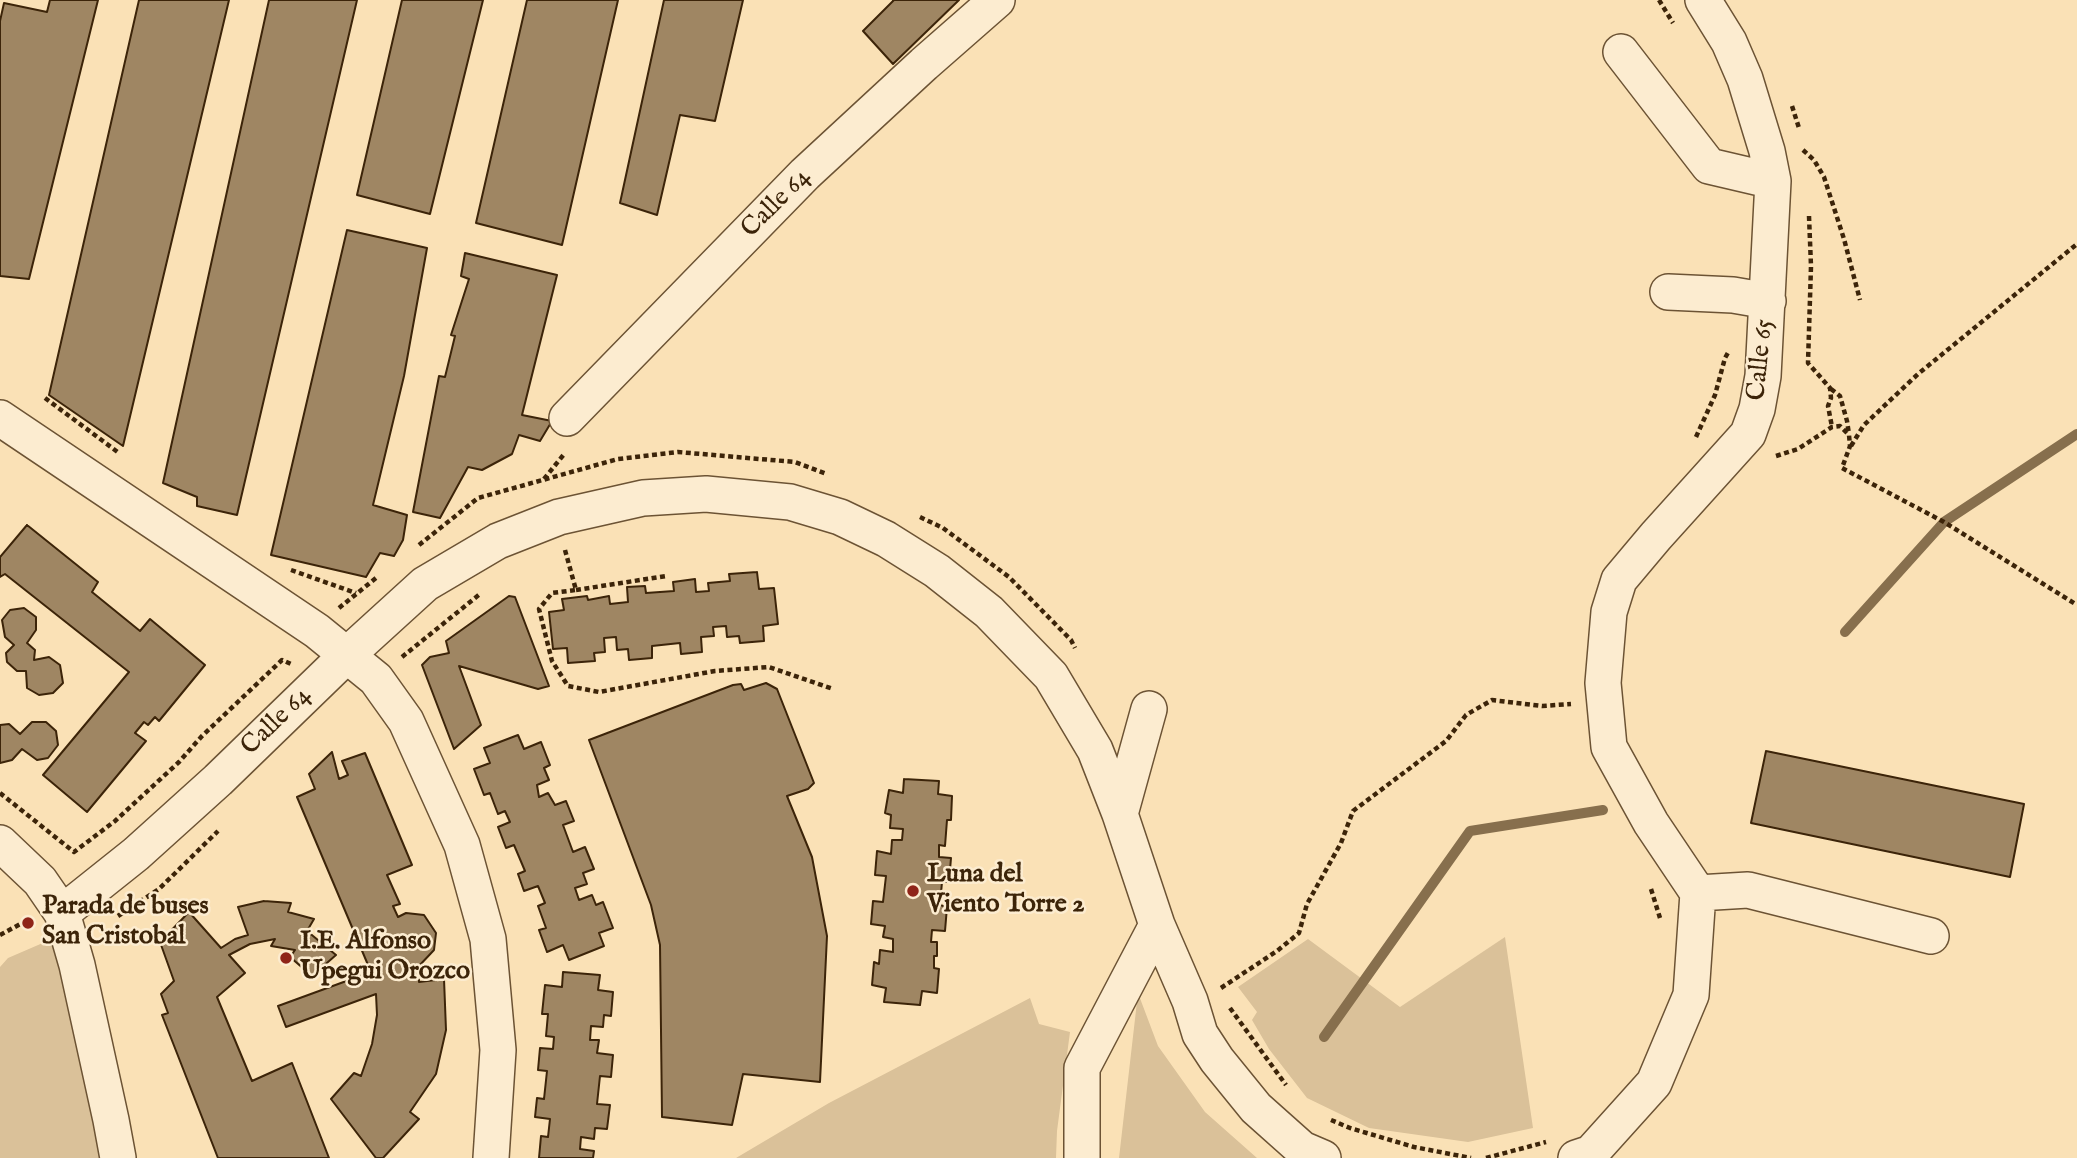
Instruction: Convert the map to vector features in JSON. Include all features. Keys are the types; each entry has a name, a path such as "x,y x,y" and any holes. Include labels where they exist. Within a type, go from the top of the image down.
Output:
{"street":[{"name":"Calle 64","path":"567,418 805,174 997,0"},
{"name":"Calle 65","path":"1698,893 1651,823 1609,747 1588,687 1619,580 1748,434 1758,409 1768,301 1773,181 1767,151 1745,79 1729,41 1703,0"},
{"path":"1621,52 1709,166 1773,181"},
{"path":"1668,292 1732,295 1768,301"},
{"path":"0,418 317,631 376,679 406,721 462,845 488,939 498,1050 491,1158"},
{"name":"Calle 64","path":"62,913 136,854 218,780 425,584 499,541 559,517 643,498 706,494 790,502 840,517 886,539 937,571 989,612 1051,676 1095,750 1120,814 1157,925 1190,1001 1200,1034 1217,1060 1256,1108 1302,1149 1323,1158"},
{"path":"1120,814 1149,709"},
{"path":"0,843 40,881 62,913 77,965 118,1158"},
{"path":"1561,1150 1591,1153 1654,1083 1691,995 1698,893 1748,890 1931,936"},
{"path":"1082,1158 1082,1068 1157,925"}],"path":[{"path":"1659,0 1679,33"},
{"path":"1804,161 1803,150 1814,160 1824,177 1860,300"},
{"path":"1808,207 1811,266 1808,363 1840,396 1850,446"},
{"path":"2077,244 1918,374 1864,425 1850,446 1842,468 1944,522 2077,605"},
{"path":"1688,446 1696,437 1715,395 1725,358 1734,341"},
{"path":"1830,388 1831,398 1828,405 1832,426"},
{"path":"1771,458 1798,449 1832,426 1840,426 1849,435"},
{"path":"554,554 576,544"},
{"path":"565,550 576,590"},
{"path":"666,576 552,593 540,609 552,661 568,686 599,692 715,671 769,667 833,690"},
{"path":"376,679 490,586"},
{"path":"0,793 74,852 124,813 282,660 301,670 315,664 317,631"},
{"path":"1217,990 1277,951 1299,933 1307,904 1341,843 1353,811 1446,741 1466,715 1492,700 1542,706 1572,704 1588,687"},
{"path":"1572,704 1573,715"},
{"path":"118,916 159,889 224,824"},
{"path":"1650,885 1662,922"},
{"path":"1224,1000 1291,1092"},
{"path":"1326,1118 1415,1147 1472,1158"},
{"path":"1486,1158 1561,1150"}],"shaded area":[{"path":"1505,937 1533,1128 1468,1142 1369,1128 1307,1098 1269,1049 1252,1020 1257,1012 1238,987 1308,939 1400,1007"},
{"path":"52,939 77,1046 89,1059 99,1158 0,1158 0,967 8,958"},
{"path":"1138,993 1158,1046 1205,1112 1257,1158 1119,1158"},
{"path":"1030,998 1039,1024 1070,1032 1056,1158 736,1158 829,1103"}],"building":[{"path":"50,0 98,0 29,279 0,276 0,21 4,3 47,12"},
{"path":"139,0 229,0 123,446 49,395"},
{"path":"269,0 357,0 237,515 197,506 197,497 163,483"},
{"path":"402,0 483,0 430,214 357,195"},
{"path":"527,0 618,0 562,245 476,223"},
{"path":"664,0 743,0 715,121 680,115 657,215 620,203"},
{"path":"894,0 959,0 893,64 863,31"},
{"path":"347,230 427,248 404,376 373,505 407,515 403,540 394,556 380,553 366,577 271,555"},
{"path":"465,253 557,275 522,415 552,421 540,441 519,435 512,454 482,470 468,467 440,518 413,512 439,376 445,377 455,336 451,335 469,279 461,276"},
{"path":"27,525 98,582 92,592 140,631 150,619 205,665 159,721 155,717 148,725 144,722 135,733 146,741 87,812 43,775 129,672 5,574 0,577 0,557"},
{"path":"757,572 759,589 774,588 778,624 763,626 764,641 740,643 739,636 727,637 726,626 713,627 714,636 701,637 702,652 681,654 680,643 652,646 652,658 629,660 628,649 617,650 616,637 604,638 605,652 594,653 595,661 568,663 567,648 553,649 549,612 564,610 562,599 587,596 588,600 609,596 610,604 628,602 627,587 645,586 646,593 674,591 673,582 695,579 696,592 709,591 708,583 730,581 729,574"},
{"path":"509,596 515,597 549,686 538,689 459,666 481,725 454,749 422,665 430,657 449,653 446,641"},
{"path":"24,608 36,617 36,630 27,643 35,650 34,660 49,657 60,665 63,683 53,693 39,695 27,688 26,671 17,671 7,662 6,653 14,645 5,637 2,620 10,610"},
{"path":"766,683 777,689 814,783 808,789 787,796 812,857 827,936 820,1082 743,1074 732,1125 662,1117 660,945 651,905 589,740 733,685 741,684 744,690"},
{"path":"32,722 46,722 56,731 58,745 48,758 37,760 22,749 12,760 0,763 0,725 9,724 20,734"},
{"path":"518,735 524,749 541,742 550,765 544,768 549,780 537,785 539,797 548,793 555,805 566,801 574,821 563,825 573,852 585,847 594,869 583,873 587,884 575,888 579,900 592,895 596,905 603,902 613,928 599,933 604,946 569,960 563,945 547,952 539,930 546,928 538,906 545,903 538,886 524,891 518,874 525,871 514,845 506,848 498,827 510,822 505,811 498,814 490,793 484,795 474,769 490,763 484,748"},
{"path":"1766,751 2024,804 2010,877 1751,823"},
{"path":"332,752 339,779 348,775 342,761 365,753 412,865 387,875 400,904 393,906 398,917 406,913 424,915 436,933 434,950 418,967 419,982 444,979 446,1030 436,1074 410,1112 419,1119 383,1158 376,1158 331,1099 354,1073 361,1076 372,1044 377,1015 376,994 286,1027 278,1006 371,972 297,797 315,789 309,774"},
{"name":"Luna del Viento Torre 2","path":"904,779 939,781 938,794 952,796 951,820 947,820 945,846 939,845 939,857 951,858 949,882 942,882 940,905 947,907 945,931 932,930 931,942 937,942 934,968 939,969 937,993 922,991 920,1005 884,1002 886,988 872,985 874,962 879,964 880,950 893,952 893,939 883,937 885,926 871,924 873,901 883,902 886,876 875,875 877,851 891,854 892,840 902,840 903,829 890,828 891,815 885,813 889,790 903,793"},
{"path":"264,901 291,903 288,912 314,919 307,931 336,955 312,976 290,957 295,950 271,946 275,939 250,944 229,955 245,973 217,997 252,1081 292,1063 329,1158 218,1158 162,1015 168,1013 161,994 174,981 160,942 189,912 221,948 248,935 238,907"},
{"path":"563,972 600,975 598,990 613,992 611,1016 604,1015 603,1027 591,1026 590,1040 599,1040 597,1053 613,1055 611,1077 600,1076 597,1104 610,1105 607,1129 595,1128 594,1139 581,1137 580,1149 594,1151 593,1158 539,1158 541,1136 548,1137 550,1119 535,1117 537,1098 544,1099 547,1071 538,1070 540,1048 553,1049 554,1037 546,1036 548,1014 542,1014 545,985 562,987"}],"waterway":[{"path":"1845,632 1944,522 2077,434"},
{"path":"1324,1037 1470,831 1603,810"}],"place":[{"name":"Luna del Viento Torre 2","path":"913,891"},
{"name":"Parada de buses San Cristobal","path":"28,923"},
{"name":"I.E. Alfonso Upegui Orozco","path":"286,958"}]}
